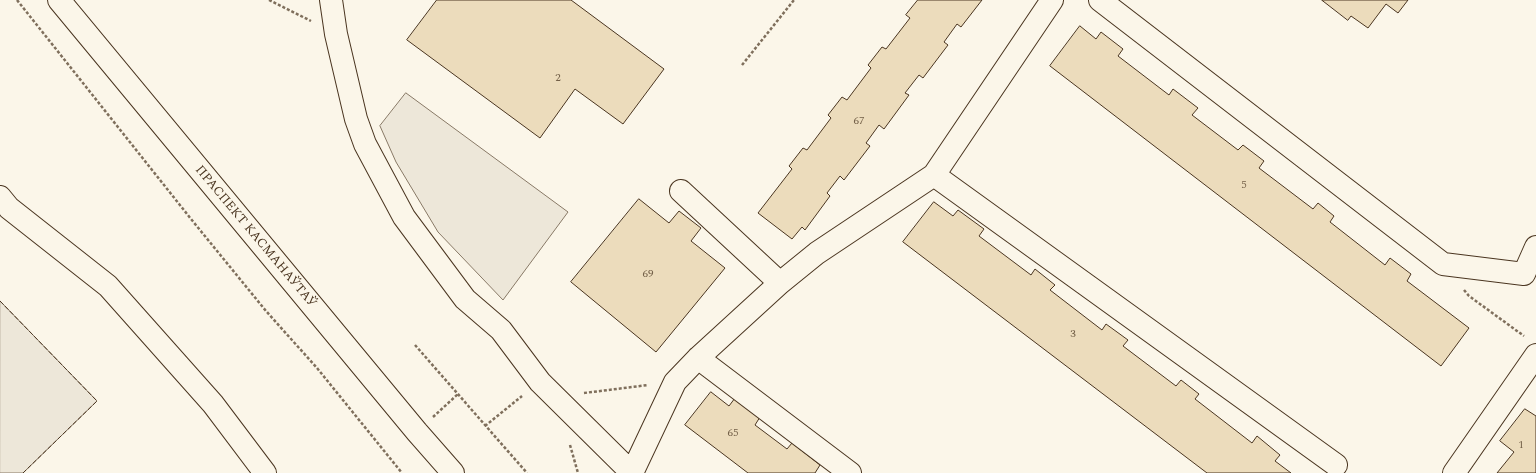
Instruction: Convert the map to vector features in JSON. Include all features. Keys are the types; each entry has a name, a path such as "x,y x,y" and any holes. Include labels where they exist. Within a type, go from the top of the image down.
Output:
{"street":[{"name":"ПРАСПЕКТ КАСМАНАЎТАЎ","path":"59,0 417,432 453,473"},
{"path":"331,0 336,34 356,119 365,144 404,217 465,299 501,330 540,382 632,473 675,382 698,358 780,283 817,253 934,175 1052,0"},
{"path":"1100,0 1443,264 1524,274 1536,247"},
{"path":"934,175 1336,465"},
{"path":"681,191 780,283"},
{"path":"3,207 108,286 213,404 265,473"},
{"path":"1454,473 1533,348"},
{"path":"698,358 850,473"}],"path":[{"path":"17,0 191,219 266,311 317,368 402,473"},
{"path":"269,0 336,34"},
{"path":"742,65 794,0"},
{"path":"1443,264 1469,296 1533,348"},
{"path":"415,345 527,473"},
{"path":"485,426 540,382"},
{"path":"417,432 458,394"}],"shaded area":[{"path":"406,93 568,212 503,300 438,232 396,162 380,126"},
{"path":"0,301 97,401 23,473 0,473"}],"building":[{"path":"437,0 571,0 664,69 623,124 575,89 540,138 407,40"},
{"path":"918,0 982,0 961,27 957,24 944,42 948,45 923,78 919,75 905,93 909,95 884,129 879,125 866,143 870,146 844,180 840,176 827,193 830,196 805,230 802,227 792,239 758,213 792,169 789,166 803,148 807,150 831,118 828,115 842,97 847,100 871,68 868,65 882,47 886,49 910,18 906,15"},
{"path":"1322,0 1408,0 1398,13 1386,4 1368,28 1351,16 1348,20"},
{"path":"1080,26 1096,39 1101,32 1123,49 1118,56 1169,95 1173,89 1198,108 1192,115 1238,150 1243,145 1264,161 1259,168 1313,209 1318,203 1334,216 1330,222 1385,265 1390,258 1411,274 1407,281 1469,328 1441,366 1050,66"},
{"path":"639,199 669,223 679,211 701,228 691,241 725,268 656,352 571,282"},
{"path":"934,202 953,216 958,210 984,229 979,236 1031,275 1035,269 1055,285 1050,290 1102,330 1106,324 1128,340 1123,346 1176,386 1181,380 1199,394 1195,399 1252,443 1257,436 1280,455 1275,461 1291,473 1207,473 903,242"},
{"path":"711,392 729,406 735,398 760,417 755,425 787,449 792,443 820,465 815,473 748,473 685,425"},
{"path":"1525,409 1536,416 1536,473 1497,473 1514,452 1500,441"}],"fence":[{"path":"0,301 97,401 23,473"}]}
